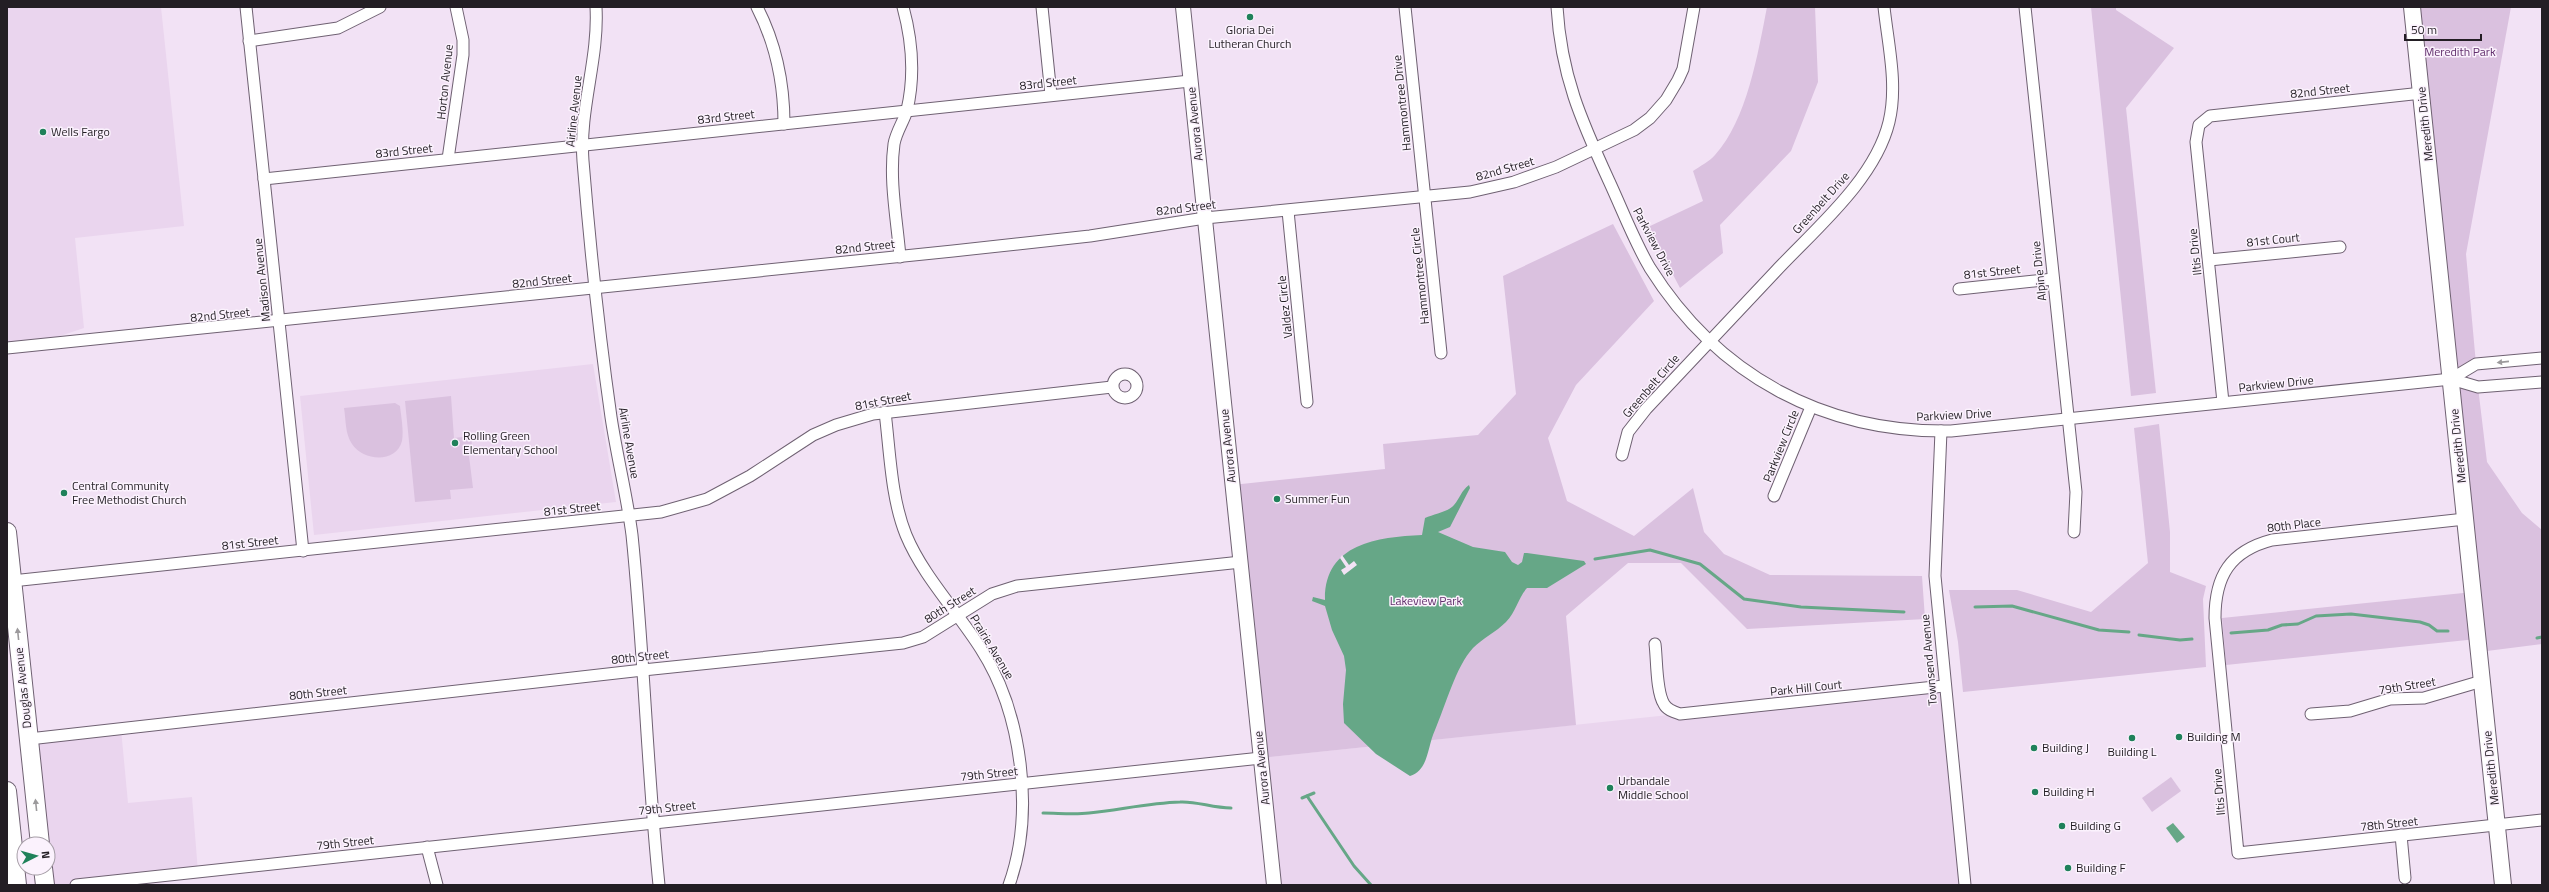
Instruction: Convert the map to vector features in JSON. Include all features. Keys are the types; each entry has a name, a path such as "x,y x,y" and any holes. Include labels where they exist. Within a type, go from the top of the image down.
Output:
{"main road":[{"name":"Meredith Drive","path":"2412,7 2503,885"},
{"name":"Douglas Avenue","path":"7,532 39,836"},
{"path":"7,791 18,885"}],"street":[{"name":"Madison Avenue","path":"246,7 303,551"},
{"path":"249,40 310,34 338,28 380,7"},
{"name":"Horton Avenue","path":"448,159 463,55 463,40 456,7"},
{"name":"Airline Avenue","path":"596,7 598,28 583,145 612,421 629,516 643,670 643,708 652,823 659,885"},
{"path":"757,7 773,44 779,68 784,100 784,124"},
{"path":"900,256 892,170 894,142 906,111 911,63 910,42 902,7"},
{"path":"1042,7 1051,95"},
{"name":"Aurora Avenue","path":"1183,7 1274,885"},
{"name":"Hammontree Drive","path":"1405,7 1425,197"},
{"name":"Parkview Drive","path":"1557,7 1563,64 1571,93 1594,148 1650,266 1670,296 1693,324 1710,340 1766,384 1811,407 1855,422 1887,428 1941,431 2451,379 2478,387 2542,382"},
{"name":"82nd Street","path":"7,348 36,344 279,322 1090,236 1205,218 1470,192 1514,182 1556,167 1634,130 1650,118 1666,100 1683,69 1694,7"},
{"name":"Greenbelt Drive","path":"1710,340 1842,201 1874,157 1885,134 1891,109 1892,89 1884,7"},
{"name":"Alpine Drive","path":"2025,7 2076,492 2074,532"},
{"name":"83rd Street","path":"264,179 1190,81"},
{"name":"82nd Street","path":"2221,114 2422,93"},
{"name":"Iltis Drive","path":"2221,114 2210,116 2203,121 2197,132 2223,402"},
{"name":"Hammontree Circle","path":"1425,197 1442,353"},
{"name":"Valdez Circle","path":"1288,211 1308,402"},
{"name":"81st Court","path":"2209,260 2340,247"},
{"name":"81st Street","path":"1959,289 2053,278"},
{"name":"Greenbelt Circle","path":"1622,455 1628,432 1646,409 1710,340"},
{"name":"Parkview Drive","path":"2451,379 2476,364 2542,358"},
{"name":"81st Street","path":"12,581 661,512 707,499 750,476 813,435 836,425 885,412 1112,387"},
{"name":"Parkview Circle","path":"1774,496 1811,407"},
{"name":"Prairie Avenue","path":"885,412 897,503 906,534 922,564 981,649 1004,693 1017,740 1021,784 1022,830 1019,851 1009,885"},
{"name":"Townsend Avenue","path":"1941,431 1935,576 1944,686 1965,885"},
{"name":"80th Place","path":"2226,728 2215,618 2215,596 2219,582 2234,559 2258,543 2272,540 2465,519"},
{"name":"80th Street","path":"29,739 643,670 903,643 924,637 992,594 1017,586 1241,562"},
{"name":"Park Hill Court","path":"1655,644 1660,696 1664,705 1671,711 1680,714 1944,686"},
{"name":"79th Street","path":"2311,714 2350,711 2390,699 2424,698 2482,681"},
{"name":"Iltis Drive","path":"2226,728 2238,854"},
{"name":"79th Street","path":"76,885 1261,758"},
{"name":"78th Street","path":"2238,854 2542,820"},
{"path":"2401,835 2405,878"},
{"path":"427,847 437,885"}],"shaded area":[{"path":"7,7 161,7 184,226 75,238 84,328 36,344 7,348"},
{"name":"Rolling Green Elementary School","path":"593,364 616,502 314,535 300,396"},
{"path":"1469,485 1470,488 1450,527 1438,532 1473,547 1505,552 1512,562 1518,565 1522,562 1524,553 1584,561 1586,564 1547,588 1527,588 1506,622 1473,648 1461,665 1451,687 1432,737 1427,757 1421,769 1410,776 1376,754 1344,723 1343,704 1346,670 1344,656 1332,630 1325,606 1312,601 1313,597 1325,600 1327,581 1333,566 1343,555 1356,547 1371,542 1388,538 1422,535 1425,518 1445,511 1451,507"},
{"name":"Urbandale Middle School","path":"1944,686 1965,885 1274,885 1261,758"},
{"path":"121,729 128,803 192,797 198,872 77,885 45,885 47,876 56,876 56,836 47,836 29,739"},
{"path":"2173,823 2185,837 2177,843 2166,828"}],"green space":[{"path":"1767,7 1815,7 1818,82 1791,151 1720,225 1723,253 1680,288 1648,227 1703,201 1693,171 1715,155 1735,124 1750,85 1760,45"},
{"path":"2091,7 2116,7 2116,10 2174,48 2126,108 2156,393 2131,396"},
{"name":"Meredith Park","path":"2412,7 2511,7 2466,254 2476,364 2451,379 2478,387 2487,462 2522,513 2542,530 2542,644 2479,652 2477,639 2226,665 2222,618 2473,592"},
{"name":"Lakeview Park","path":"1613,224 1654,301 1576,385 1548,438 1567,501 1634,536 1693,488 1704,532 1724,554 1770,575 1922,576 1925,619 1747,629 1681,563 1628,563 1566,616 1576,725 1261,758 1232,485 1385,469 1383,444 1478,435 1516,394 1503,276"},
{"path":"451,396 454,438 471,436 473,455 469,456 473,488 450,490 451,499 415,502 405,401"},
{"path":"395,403 400,406 403,428 403,437 399,448 393,454 379,458 371,457 357,450 348,436 344,408"},
{"path":"2159,424 2170,532 2170,572 2206,586 2203,599 2206,667 1963,692 1958,642 1949,590 2017,590 2091,612 2148,563 2134,428"},
{"path":"2171,777 2181,791 2152,812 2142,798"}],"pier":[{"path":"1342,555 1349,565 1354,561 1357,565 1344,575 1341,570 1346,567 1340,558"}],"waterway":[{"path":"1595,559 1650,550 1700,564 1744,599 1801,607 1904,612"},
{"path":"1975,607 2012,606 2099,630 2129,632"},
{"path":"2231,633 2268,630 2282,625 2298,624 2316,616 2351,614 2420,622 2429,625 2437,631 2448,631"},
{"path":"2139,635 2180,640 2192,639"},
{"path":"2537,638 2542,637"},
{"path":"1302,798 1314,793"},
{"path":"1307,796 1354,866 1371,885"},
{"path":"1043,813 1083,814 1180,802 1231,808"}],"place":[{"name":"Gloria Dei Lutheran Church","path":"1250,17"},
{"name":"Wells Fargo","path":"43,132"},
{"name":"Rolling Green Elementary School","path":"455,443"},
{"name":"Central Community Free Methodist Church","path":"64,493"},
{"name":"Summer Fun","path":"1277,499"},
{"name":"Building M","path":"2179,737"},
{"name":"Building L","path":"2132,738"},
{"name":"Building J","path":"2034,748"},
{"name":"Urbandale Middle School","path":"1610,788"},
{"name":"Building H","path":"2035,792"},
{"name":"Building G","path":"2062,826"},
{"name":"Building F","path":"2068,868"}]}
